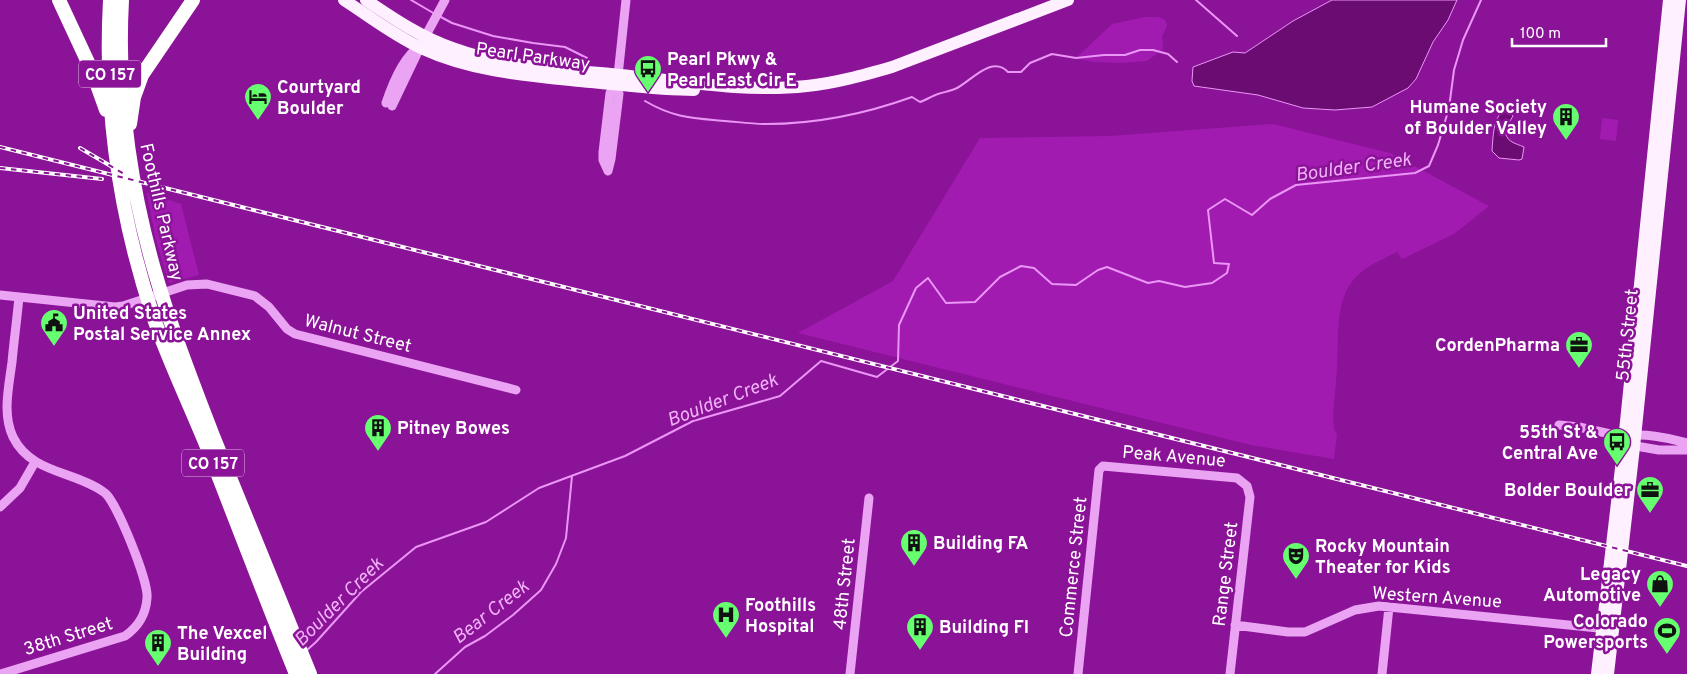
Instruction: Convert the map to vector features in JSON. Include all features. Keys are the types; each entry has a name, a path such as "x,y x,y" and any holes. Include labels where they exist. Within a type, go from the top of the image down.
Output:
{"highway":[{"path":"59,0 98,86 114,148"},
{"name":"Foothills Parkway","path":"110,0 110,65 114,148 122,201 140,275 154,318 296,674"},
{"name":"Foothills Parkway","path":"122,0 121,77 124,118 138,205 154,271 217,444 310,674"},
{"path":"129,154 130,125 137,86 149,63 193,0"},
{"path":"181,17 198,0"}],"main road":[{"name":"Pearl Parkway","path":"344,0 387,29 422,42"},
{"name":"Pearl Parkway","path":"366,0 422,42 452,60 493,71 733,87 790,87 824,84 851,78 892,67 1068,0"},
{"name":"55th Street","path":"1597,674 1607,629 1631,440 1678,1"},
{"name":"55th Street","path":"1607,629 1608,674"}],"street":[{"path":"617,80 610,93 604,142 603,160 608,171 620,94 617,80 626,0"},
{"path":"389,104 417,56 422,42 443,4"},
{"name":"Walnut Street","path":"0,295 114,307 187,285 201,283 214,285 255,296 269,307 287,329 295,334 516,390"},
{"name":"38th Street","path":"1,674 125,636 140,621 147,602 148,593 118,512 110,499 100,490 35,462 18,446 11,434 7,418 8,399 19,297"},
{"path":"1559,425 1631,440 1659,450 1687,450"},
{"path":"1631,440 1663,438 1687,443"},
{"path":"0,507 20,488 35,462"},
{"name":"Peak Avenue","path":"1103,466 1194,473 1242,480"},
{"name":"Commerce Street","path":"1078,674 1099,470 1103,466"},
{"name":"Range Street","path":"1230,674 1250,498 1247,486 1242,480"},
{"name":"48th Street","path":"850,674 869,498"},
{"name":"Western Avenue","path":"1235,625 1288,632 1305,632 1355,610 1371,606 1389,606 1607,629"},
{"path":"1382,674 1389,606"}],"shaded area":[{"path":"1332,0 1457,0 1448,20 1433,42 1416,79 1408,88 1372,107 1335,110 1303,108 1258,95 1194,86 1192,81 1193,67 1233,52 1245,53 1293,21"},
{"path":"1145,17 1158,17 1165,20 1167,26 1162,36 1163,49 1147,61 1121,63 1094,62 1076,58 1112,24"},
{"path":"1503,110 1508,110 1513,116 1505,129 1505,133 1511,141 1524,147 1522,159 1499,158 1492,151 1495,124"},
{"path":"1602,118 1618,120 1616,141 1600,139"},
{"path":"1273,124 1390,153 1489,206 1454,234 1402,259 1397,252 1375,263 1359,274 1348,287 1339,321 1333,418 1334,429 1337,434 1334,459 1251,445 798,333 893,281 980,138 1110,136"},
{"path":"148,193 181,204 199,275 169,283 156,240"}],"waterway":[{"path":"411,0 435,14"},
{"path":"1196,0 1237,36"},
{"name":"Boulder Creek","path":"307,650 361,592 416,547 486,522 539,488 625,456 693,421 780,396 821,361 877,377 898,361 899,325 916,288 928,278 946,303 975,302 1000,277 1021,266 1034,268 1052,284 1076,285 1098,270 1107,267 1148,283 1159,281 1185,287 1212,283 1227,273 1229,264 1214,263 1208,210 1225,199 1252,215 1270,199 1296,185 1415,173 1429,166 1438,145 1449,108 1454,70 1463,40 1481,0"},
{"path":"439,16 452,23 493,36 565,47 587,58"},
{"path":"645,101 665,111 693,118 756,124 785,124 840,117 912,97 920,102 957,88 989,67 1002,67 1008,72 1021,72 1030,63 1052,54 1076,58 1125,55 1140,50 1153,50 1168,54 1177,62"},
{"name":"Bear Creek","path":"435,674 465,647 485,636 513,615 541,590 556,564 566,538 572,476"}],"railway":[{"path":"0,147 1687,566"},
{"path":"80,148 126,175"},
{"path":"0,168 102,179"}],"place":[{"name":"Pearl Pkwy & Pearl East Cir E","path":"648,93"},
{"name":"Courtyard Boulder","path":"258,121"},
{"name":"Humane Society of Boulder Valley","path":"1566,141"},
{"name":"United States Postal Service Annex","path":"54,347"},
{"name":"CordenPharma","path":"1579,369"},
{"name":"Pitney Bowes","path":"378,452"},
{"name":"55th St & Central Ave","path":"1617,466"},
{"name":"Bolder Boulder","path":"1650,514"},
{"name":"Building FA","path":"914,567"},
{"name":"Rocky Mountain Theater for Kids","path":"1296,580"},
{"name":"Legacy Automotive","path":"1660,608"},
{"name":"Foothills Hospital","path":"726,639"},
{"name":"Building FI","path":"920,651"},
{"name":"Colorado Powersports","path":"1667,655"},
{"name":"The Vexcel Building","path":"158,667"}]}
